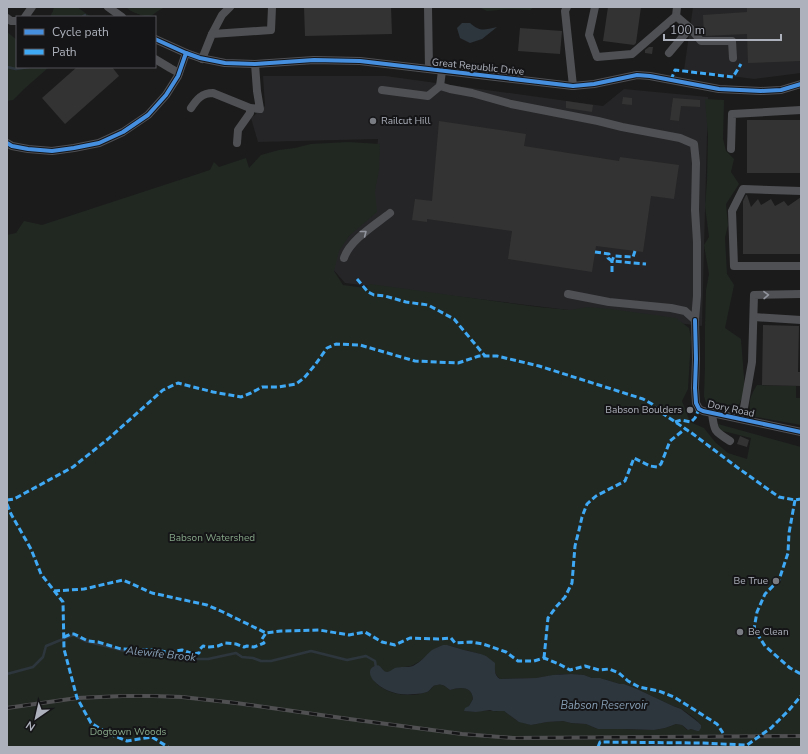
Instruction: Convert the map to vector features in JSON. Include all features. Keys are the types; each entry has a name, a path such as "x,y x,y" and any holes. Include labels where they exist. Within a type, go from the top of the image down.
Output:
{"street":[{"path":"26,16 32,7"},
{"path":"108,7 121,16"},
{"path":"202,59 212,34 222,15 230,7"},
{"path":"212,34 272,30 272,7"},
{"path":"428,7 429,69"},
{"path":"566,7 565,11 573,86"},
{"path":"595,7 589,35 597,57 632,54 676,16 677,7"},
{"path":"676,16 690,28 701,41 732,41 733,58"},
{"path":"669,53 690,28"},
{"name":"Great Republic Drive","path":"156,39 202,59 225,63 255,64 314,60 360,62 573,86 594,84 637,75 650,76 719,89 761,92 781,90 801,84"},
{"path":"7,144 28,149 52,151 99,143 122,132 148,116 166,95 178,76 186,53"},
{"path":"156,60 179,73"},
{"path":"192,108 201,96 208,93 213,93 250,108 260,109 255,64"},
{"path":"382,90 428,96 440,86 442,71"},
{"name":"Dory Road","path":"440,86 510,104 680,138 694,144 696,163 695,210 697,242 697,296 695,320 696,403 699,409 703,411 801,432"},
{"path":"237,143 238,130 250,113 250,108"},
{"path":"731,149 732,114 801,110"},
{"path":"801,191 743,190 732,211 734,266 801,266"},
{"path":"344,258 346,252 355,241 390,213"},
{"path":"568,294 609,302 671,308 685,311 695,320"},
{"path":"742,419 752,362 754,295 801,294"},
{"path":"754,317 801,320"},
{"path":"712,413 714,428 718,433 730,441"}],"shaded area":[{"path":"693,7 801,7 801,73 754,79 684,70"},
{"path":"263,76 386,76 603,106 624,89 708,97 702,326 345,283 325,260 371,213 378,139 258,142 251,118 265,106"}],"green space":[{"path":"54,7 77,7 90,16 50,16"},
{"path":"126,7 165,7 150,16 143,16 129,10"},
{"path":"479,7 534,7 530,10 511,9 487,11"},
{"path":"7,32 16,39 16,68 48,68 13,100 7,101"},
{"path":"705,99 724,100 723,139 726,151 734,159 731,172 739,184 726,204 728,225 725,238 727,274 734,285 725,328 741,339 745,391 736,411 707,406 704,396 706,290 709,274 704,245 709,237 705,206 708,137"},
{"name":"Babson Watershed","path":"348,142 380,144 379,170 375,192 377,212 349,236 339,251 334,271 343,285 365,288 370,284 538,307 570,310 588,307 676,318 689,328 691,338 688,389 682,401 690,422 704,428 715,442 728,453 747,459 751,438 719,430 718,424 801,447 801,747 720,747 719,745 710,744 684,744 669,746 658,744 625,747 7,747 7,235 16,233 24,221 42,225 210,170 214,162 219,167 246,158 249,168 261,155 311,144","holes":["447,645 481,654 495,666 497,676 500,679 536,678 562,674 584,675 592,678 600,678 637,689 680,709 692,716 701,725 697,731 691,729 687,730 682,725 676,724 654,730 598,729 586,724 563,721 531,725 516,720 504,711 464,711 473,699 470,692 465,688 450,690 444,686 438,685 433,686 427,692 404,695 388,691 381,687 371,676 374,666 379,666 385,672 390,672 399,667 413,665 439,647"]},
{"path":"757,385 796,386 796,398 801,398 801,425 751,416 750,400"}],"water":[{"path":"462,23 470,23 482,30 497,27 482,39 470,43 460,38 457,28"},
{"name":"Babson Reservoir","path":"443,645 486,656 495,663 496,674 500,679 536,678 571,674 600,678 624,684 681,709 698,722 701,725 701,728 699,731 691,729 688,730 682,725 676,724 654,730 598,729 586,724 563,721 531,725 519,722 504,711 464,711 473,699 470,692 465,688 450,690 439,685 434,686 426,692 418,694 398,694 382,688 371,677 370,670 376,665 378,665 385,672 397,667 413,666 432,650"},
{"path":"658,744 669,746 684,744 710,744 719,745 720,747 625,747"}],"building":[{"path":"304,7 391,7 392,34 305,36"},
{"path":"608,7 641,7 636,43 634,45 603,41"},
{"path":"801,7 801,61 748,63 747,34 704,36 703,15 747,12 747,8"},
{"path":"520,28 562,31 560,54 518,51"},
{"path":"649,47 653,47 652,54 645,53 645,50"},
{"path":"76,68 113,68 119,76 65,124 42,98"},
{"path":"623,97 632,98 632,105 622,104"},
{"path":"673,98 700,100 700,107 681,106 679,121 670,120"},
{"path":"566,101 593,105 592,112 566,108"},
{"path":"747,120 801,120 801,173 747,173"},
{"path":"439,121 526,134 524,146 619,161 620,157 679,165 674,199 651,196 643,252 596,246 592,272 508,259 512,231 427,219 427,222 412,220 415,199 432,201"},
{"path":"746,195 751,207 758,199 761,205 771,199 775,206 784,201 788,206 801,197 801,254 743,254 743,201"},
{"path":"763,325 799,326 798,372 801,372 801,386 762,385"},
{"path":"740,436 749,440 747,447 737,444"}],"waterway":[{"path":"7,67 16,69 22,68"},
{"name":"Alewife Brook","path":"7,674 33,667 43,657 46,646 73,635 85,641 125,651 162,653 195,659 208,659 236,653 242,657 253,658 261,661 271,661 311,651 347,660 366,656 375,661 376,668"}],"railway":[{"path":"7,708 77,698 123,696 182,697 462,734 513,738 801,736"}],"marked path":[{"path":"671,80 675,70 733,77 741,64"},
{"path":"612,272 612,261 614,256 633,257 635,251"},
{"path":"595,252 609,254 608,258 612,261 646,264"},
{"path":"357,279 368,292 374,295 428,305 454,319 485,356"},
{"path":"7,500 14,499 73,467 108,439 163,390 178,383 241,397 262,387 278,387 296,384 304,378 327,348 336,344 360,345 415,361 458,363 479,356 497,356 539,366 643,399 652,404 659,411 779,497 795,500 801,499"},
{"path":"675,422 681,420 691,422 695,418 699,409"},
{"path":"544,658 548,618 565,597 572,583 575,546 582,517 587,504 596,496 625,481 634,458 650,466 657,467 661,464 670,441 685,429"},
{"path":"795,500 789,533 788,553 779,580 765,594 757,612 754,629 765,646 790,668 801,674"},
{"path":"7,504 31,549 41,574 63,602 64,649 77,698 91,723 107,733 127,741 152,737 168,747"},
{"path":"54,591 84,589 123,580 152,593 207,605 266,633 319,630 349,635 365,632 382,642 395,645 410,638 451,638 455,643 471,642 483,644 506,652 518,661 534,661 544,658 570,670 585,666 599,670 609,669 619,673 628,681 639,687 659,691 674,697 717,724 723,733"},
{"path":"64,637 74,634 88,641 98,642 121,649 168,652 182,650 193,654 199,653 203,646 218,646 225,643 236,644 244,647 254,647 264,643 262,639 266,633"},
{"path":"598,747 600,742 747,745 771,728 801,696"}],"cycle path":[{"path":"156,39 200,58 225,63 255,64 314,60 360,61 573,86 594,84 637,75 650,76 719,89 761,91 781,90 801,84"},
{"path":"7,143 12,146 28,149 52,151 99,143 123,132 148,115 166,95 178,76 186,53"},
{"path":"695,320 695,388 696,403 699,409 801,432"}],"place":[{"name":"Railcut Hill","path":"373,121"},
{"name":"Babson Boulders","path":"690,410"},
{"name":"Be True","path":"776,581"},
{"name":"Be Clean","path":"740,632"}],"park label":[{"name":"Dogtown Woods","path":"128,732"}]}
